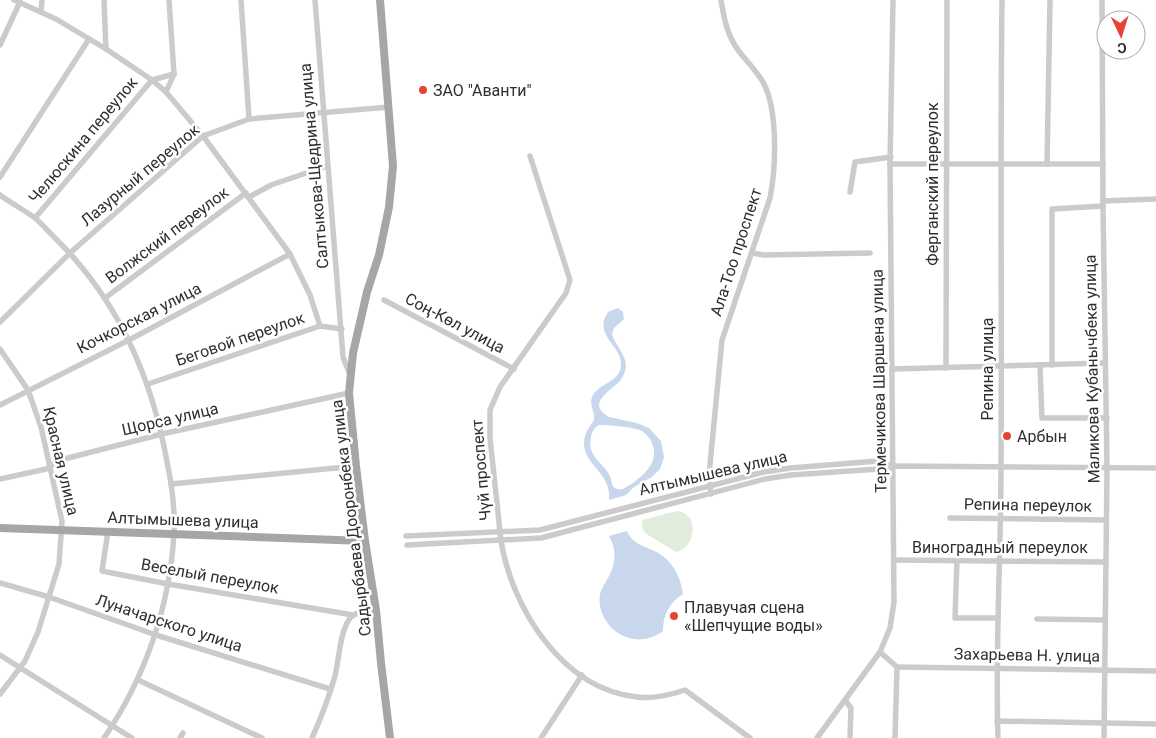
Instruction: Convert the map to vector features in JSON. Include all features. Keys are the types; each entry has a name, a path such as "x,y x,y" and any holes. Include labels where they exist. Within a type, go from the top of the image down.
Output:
{"main road":[{"name":"Садырбаева Дооронбека улица","path":"380,0 393,166 389,208 379,255 360,320 353,353 349,392 356,466 376,610 390,738"},
{"name":"Алтымышева улица","path":"0,528 365,540"}],"street":[{"path":"40,12 42,0"},
{"path":"104,0 106,49"},
{"path":"166,92 174,74 169,0"},
{"path":"241,0 249,118"},
{"name":"Салтыкова-Щедрина улица","path":"315,0 322,112 343,357 350,376"},
{"name":"Ала-Тоо проспект","path":"711,494 709,485 721,346 772,187 774,135 772,109 764,84 732,40 724,20 721,0"},
{"name":"Термечикова Шаршена улица","path":"817,738 880,652 890,628 892,616 894,466 890,161 893,0"},
{"name":"Ферганский переулок","path":"946,368 947,0"},
{"name":"Репина улица","path":"998,738 997,669 1001,467 1000,164 1002,0"},
{"path":"1047,164 1050,0"},
{"name":"Маликова Кубанычбека улица","path":"1102,0 1107,418 1104,738"},
{"path":"0,45 17,1 56,19 106,49 152,80 166,92 203,136 290,254 310,295 320,326"},
{"path":"0,177 88,39"},
{"path":"152,80 174,74"},
{"name":"Челюскина переулок","path":"35,218 152,80"},
{"name":"Лазурный переулок","path":"0,322 70,253 203,136 249,118 389,107"},
{"name":"Чүй проспект","path":"530,156 570,280 566,293 496,395 490,410 489,419 501,541 512,583 528,617 556,653 582,675 610,691 637,697 662,696 686,690 750,738"},
{"path":"850,192 855,162 1103,164"},
{"name":"Волжский переулок","path":"105,298 247,195 327,166"},
{"path":"0,195 35,218 88,273 105,298 130,340 148,384 162,434 174,504 174,534 168,584 156,635 138,680 123,710 104,738"},
{"path":"1052,365 1052,209 1156,199"},
{"path":"752,253 764,255 870,253"},
{"name":"Кочкорская улица","path":"0,405 130,340 290,254"},
{"name":"Соң-Көл улица","path":"384,300 514,369"},
{"name":"Беговой переулок","path":"148,384 320,326 342,329"},
{"name":"Красная улица","path":"0,349 28,390 41,427 62,521 59,564 38,632 21,668 0,694"},
{"path":"892,369 1105,363"},
{"path":"1040,366 1042,418 1107,418"},
{"name":"Щорса улица","path":"0,479 46,469 60,460 162,434 349,392"},
{"name":"Алтымышева улица","path":"406,536 530,532 764,472 878,461 894,466"},
{"path":"171,484 356,466"},
{"path":"894,466 1156,468"},
{"name":"Алтымышева улица","path":"407,545 541,538 765,479 791,475 879,470 894,466"},
{"name":"Репина переулок","path":"950,518 1106,520"},
{"name":"Веселый переулок","path":"108,531 102,571 353,615"},
{"name":"Виноградный переулок","path":"894,560 1106,562"},
{"path":"957,560 955,618 998,618"},
{"name":"Луначарского улица","path":"0,583 49,597 156,635 330,689"},
{"path":"312,738 320,722 335,677 347,623 353,615 364,611 376,610"},
{"path":"1037,619 1105,620"},
{"path":"880,652 897,667 895,738"},
{"path":"0,654 132,738"},
{"name":"Захарьева Н. улица","path":"897,667 1156,671"},
{"path":"541,738 582,675"},
{"path":"138,680 262,738"},
{"path":"845,700 851,708 850,738"},
{"path":"997,721 1156,724"}],"green space":[{"path":"677,511 684,513 689,518 693,531 688,544 676,552 645,533 642,527 642,520"}],"water":[{"path":"618,308 623,312 624,319 614,328 612,334 626,362 626,367 620,381 602,397 599,407 609,417 637,423 649,428 661,441 664,457 660,469 652,477 634,487 626,495 609,500 609,490 606,481 589,459 584,443 586,433 594,420 591,403 592,397 595,392 613,380 621,366 618,352 606,334 604,327 604,320 608,312","holes":["599,425 642,431 652,443 654,458 651,464 642,476 623,489 614,487 606,469 591,449 591,437 593,431"]},
{"path":"627,531 634,541 659,553 674,567 680,580 683,594 674,601 668,610 664,620 663,631 645,639 631,639 614,630 602,614 600,607 600,594 614,561 612,541 609,536"}],"place":[{"name":"ЗАО \"Аванти\"","path":"423,90"},
{"name":"Арбын","path":"1007,436"},
{"name":"Плавучая сцена «Шепчущие воды»","path":"674,616"}]}
